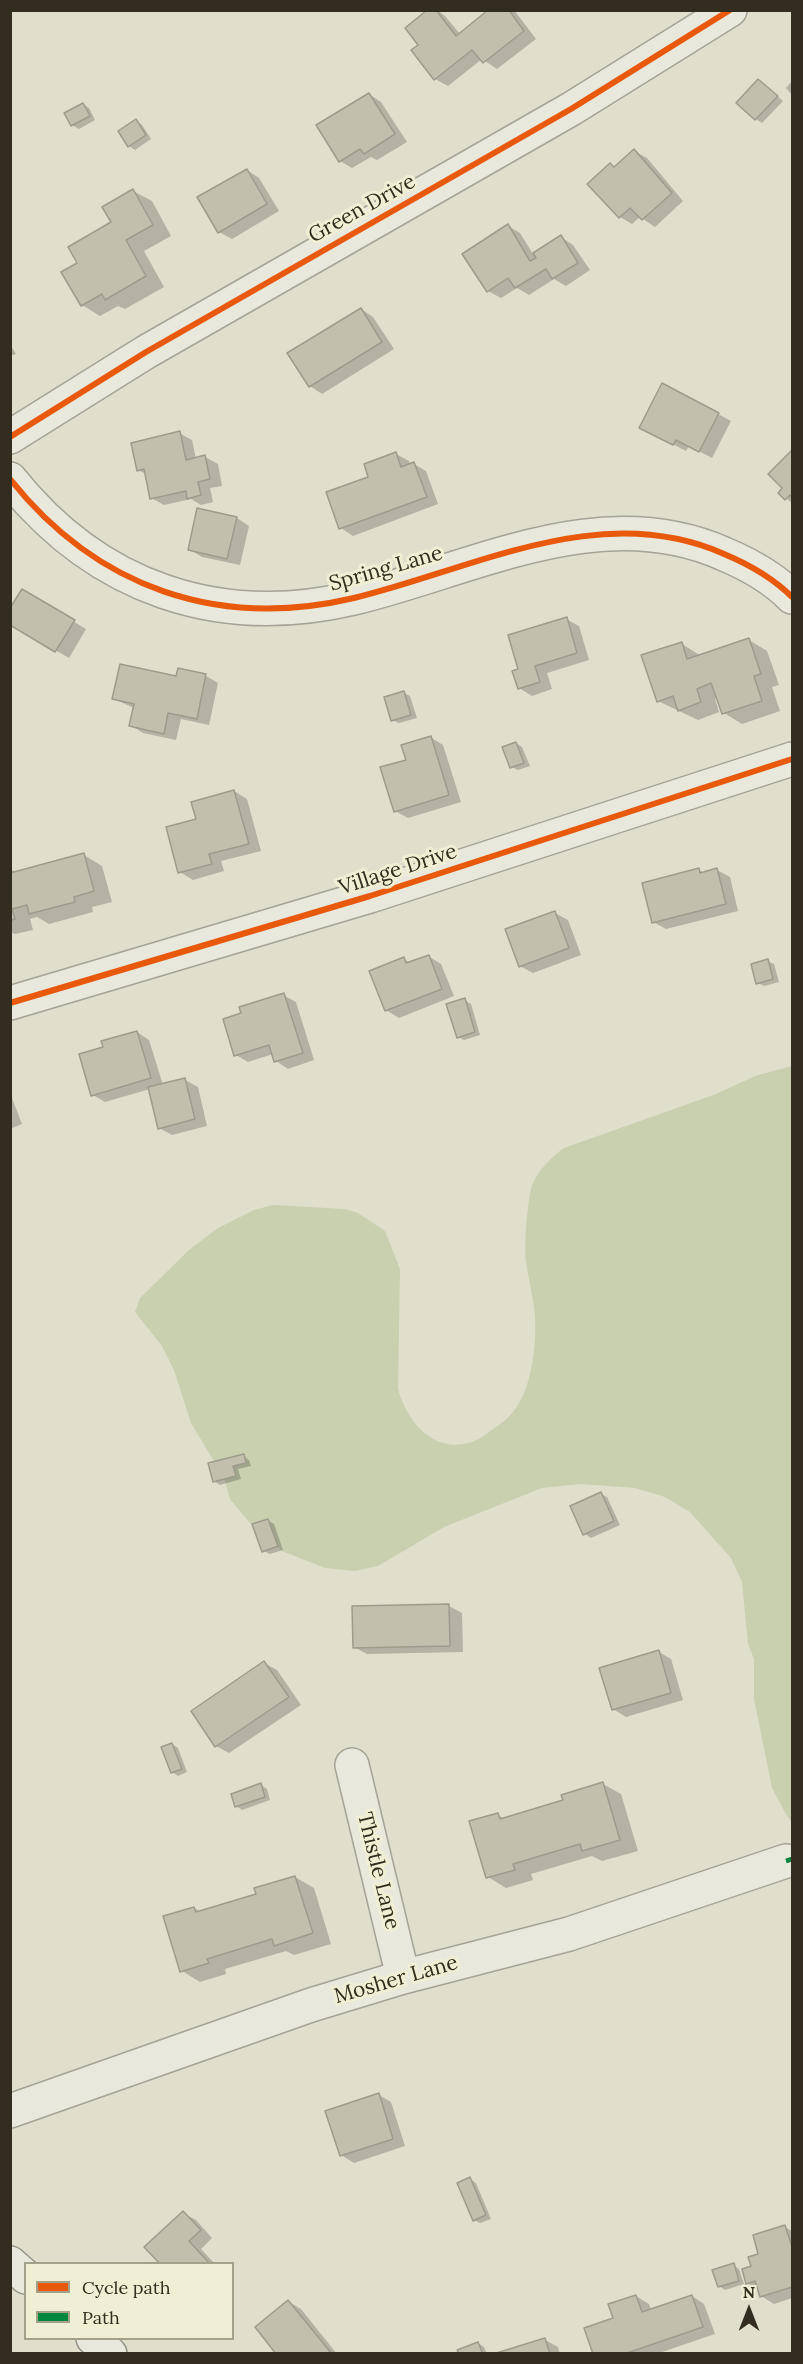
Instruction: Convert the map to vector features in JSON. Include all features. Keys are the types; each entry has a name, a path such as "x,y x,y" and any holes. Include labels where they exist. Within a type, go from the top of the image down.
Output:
{"street":[{"name":"Green Drive","path":"10,436 146,352 571,109 730,10"},
{"name":"Spring Lane","path":"10,479 39,512 66,537 96,559 128,577 166,593 208,604 250,609 284,609 318,605 387,589 525,547 591,535 622,533 652,534 682,539 712,548 766,576 792,597"},
{"name":"Village Drive","path":"10,1003 370,896 792,759"},
{"name":"Thistle Lane","path":"352,1765 403,1977"},
{"name":"Mosher Lane","path":"10,2111 300,2008 403,1977 569,1934 786,1861"},
{"path":"10,2263 24,2275"},
{"path":"95,2340 110,2354"}],"green space":[{"path":"792,1066 792,1822 772,1788 754,1699 754,1659 748,1644 742,1582 731,1558 690,1512 665,1497 635,1488 581,1484 542,1488 444,1527 378,1566 355,1571 325,1568 282,1551 249,1522 230,1499 224,1478 191,1423 174,1370 162,1346 135,1312 140,1298 189,1250 218,1228 254,1210 273,1205 345,1209 358,1213 385,1231 400,1269 398,1389 403,1403 419,1428 436,1441 458,1445 472,1442 485,1435 510,1415 520,1402 529,1376 534,1347 535,1319 526,1262 526,1228 532,1187 542,1168 564,1148 716,1094 755,1076"}],"building":[{"path":"427,10 436,10 456,36 488,10 509,10 524,31 483,63 472,50 434,80 411,50 418,45 405,28"},
{"path":"758,79 778,96 755,120 736,103"},
{"path":"369,93 395,134 364,154 360,149 339,162 316,125"},
{"path":"83,103 90,116 71,126 64,113"},
{"path":"136,119 146,135 128,147 118,131"},
{"path":"634,149 672,193 642,220 630,208 619,218 587,184 610,163 614,167"},
{"path":"247,169 267,204 218,233 197,197"},
{"path":"133,189 153,225 126,240 146,276 105,300 102,294 81,306 61,272 77,263 68,247 111,222 102,207"},
{"path":"508,224 530,261 536,258 533,253 561,235 578,263 552,279 546,269 515,288 508,278 487,292 462,254"},
{"path":"361,308 382,342 309,387 287,353"},
{"path":"662,383 719,413 699,452 676,440 673,445 639,428"},
{"path":"180,431 186,460 205,455 210,479 198,482 201,495 187,499 186,491 150,499 144,469 137,471 131,443"},
{"path":"792,450 792,497 790,495 785,500 778,493 782,488 768,474"},
{"path":"396,452 401,467 414,462 427,497 339,529 326,492 368,477 364,464"},
{"path":"197,508 237,517 227,559 188,550"},
{"path":"22,589 75,620 55,652 10,625 10,608"},
{"path":"567,617 577,653 535,666 540,682 518,689 512,671 518,669 508,635"},
{"path":"749,638 761,674 754,676 762,701 722,714 711,683 697,689 701,702 678,711 673,696 657,702 641,655 682,642 687,659"},
{"path":"120,664 176,676 178,668 206,674 197,719 168,713 164,734 129,726 134,704 112,699"},
{"path":"404,691 411,715 391,721 384,697"},
{"path":"431,736 449,795 394,812 380,767 406,760 401,745"},
{"path":"516,742 524,763 510,768 502,747"},
{"path":"234,790 249,844 209,854 212,864 178,873 166,827 196,819 191,802"},
{"path":"84,853 94,891 74,897 75,902 29,914 27,905 12,909 15,919 10,921 10,873"},
{"path":"699,868 700,873 717,868 726,904 652,923 642,883"},
{"path":"555,911 569,948 519,967 505,929"},
{"path":"429,955 442,989 385,1011 369,971 404,957 406,963"},
{"path":"768,959 773,979 756,984 751,964"},
{"path":"284,993 303,1053 274,1062 269,1045 234,1056 223,1019 241,1013 239,1007"},
{"path":"465,998 475,1032 457,1038 446,1004"},
{"path":"137,1031 151,1078 91,1096 79,1054 103,1047 101,1041"},
{"path":"185,1078 195,1119 158,1129 148,1087"},
{"path":"244,1454 246,1463 233,1466 236,1476 213,1482 208,1463"},
{"path":"601,1492 614,1521 583,1535 570,1506"},
{"path":"268,1519 278,1546 262,1552 252,1524"},
{"path":"449,1604 450,1646 353,1648 352,1606"},
{"path":"659,1650 671,1693 612,1710 599,1668"},
{"path":"264,1661 289,1697 215,1747 191,1711"},
{"path":"172,1743 182,1769 171,1773 161,1747"},
{"path":"603,1782 620,1840 582,1851 580,1844 513,1864 515,1870 486,1878 469,1821 498,1813 500,1819 563,1800 561,1795"},
{"path":"261,1783 265,1797 235,1807 231,1794"},
{"path":"295,1876 313,1933 274,1946 272,1939 207,1959 209,1963 180,1972 163,1916 194,1907 196,1912 256,1894 254,1888"},
{"path":"379,2093 393,2139 340,2156 325,2111"},
{"path":"470,2177 486,2215 473,2221 457,2183"},
{"path":"183,2211 201,2230 189,2241 208,2262 158,2262 144,2247"},
{"path":"785,2225 792,2244 792,2287 760,2297 755,2281 746,2284 742,2269 751,2266 748,2257 758,2254 753,2235"},
{"path":"734,2263 739,2281 718,2287 712,2270"},
{"path":"636,2295 642,2312 692,2295 703,2327 624,2354 593,2354 584,2328 613,2318 608,2304"},
{"path":"288,2300 332,2354 276,2354 255,2327"},
{"path":"545,2338 550,2354 493,2354"},
{"path":"478,2342 483,2354 459,2354 457,2350"}],"marked path":[{"path":"786,1861 792,1859"}],"cycle path":[{"path":"10,437 146,352 571,109 730,10"},
{"path":"10,479 44,517 81,548 121,573 164,591 208,603 255,608 304,607 354,598 538,545 584,536 631,534 677,539 724,554 760,572 792,597"},
{"path":"10,1003 370,896 792,759"}]}
